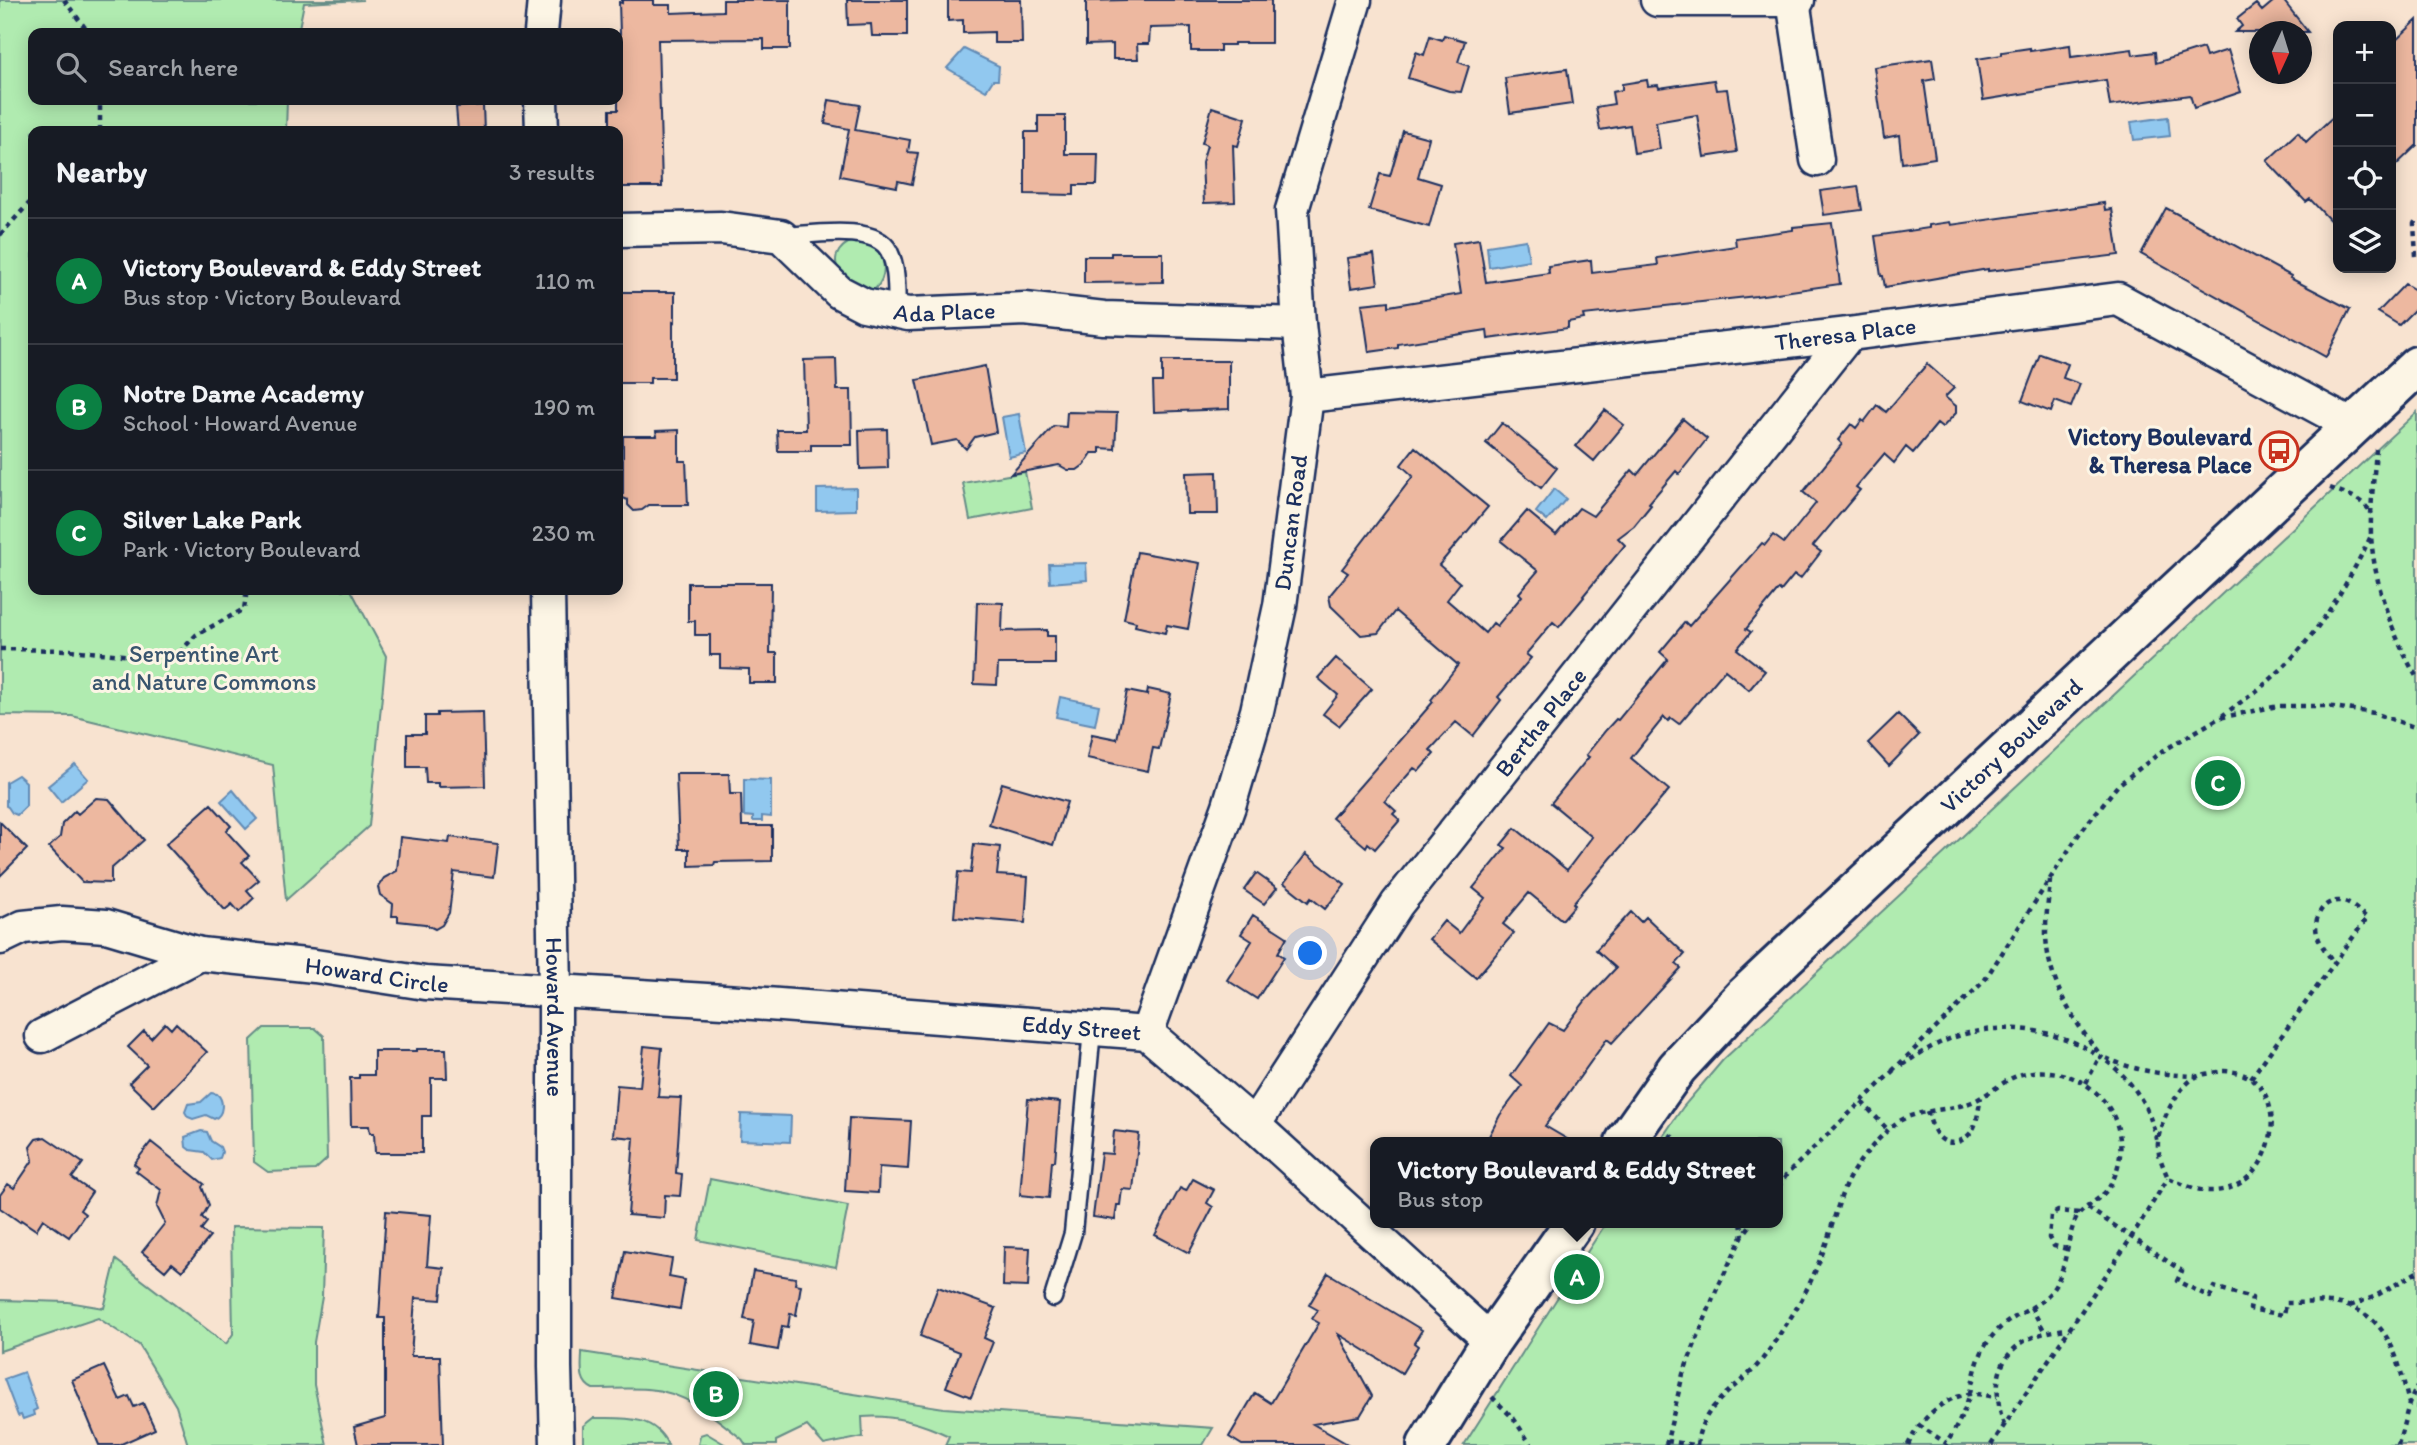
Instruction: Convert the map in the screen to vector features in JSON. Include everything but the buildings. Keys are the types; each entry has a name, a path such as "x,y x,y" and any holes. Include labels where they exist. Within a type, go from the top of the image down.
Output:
{"main road":[{"name":"Victory Boulevard","path":"1629,1137 1677,1068 1745,995 2364,436 2417,366"},
{"path":"1427,1445 1491,1341 1570,1228"}],"street":[{"path":"541,28 544,0"},
{"name":"Duncan Road","path":"1147,1034 1229,806 1257,711 1280,606 1307,396 1299,324 1292,210 1355,0"},
{"path":"1657,0 1794,0 1817,160"},
{"path":"541,105 542,126"},
{"path":"623,230 721,228 782,236"},
{"name":"Ada Place","path":"782,236 839,292 864,305 908,314 1026,309 1104,318 1299,324"},
{"name":"Theresa Place","path":"1307,396 1849,334 2118,299 2364,436"},
{"name":"Bertha Place","path":"1254,1125 1397,904 1849,334"},
{"name":"Howard Avenue","path":"548,595 555,991 557,1445"},
{"name":"Howard Circle","path":"0,938 23,927 62,923 106,926 200,954 425,982 555,991"},
{"path":"42,1037 200,954"},
{"name":"Eddy Street","path":"555,991 740,1002 1147,1034 1254,1125 1491,1341"}],"lane":[{"path":"782,236 851,232 882,241 894,264 897,312"},
{"path":"1053,1298 1073,1233 1092,1030"}],"path":[{"path":"64,0 85,28"},
{"path":"100,105 100,126"},
{"path":"0,235 28,204"},
{"path":"2416,256 2414,224 2417,217"},
{"path":"2364,436 2372,514 2371,536 2379,584 2392,626 2417,678"},
{"path":"2330,488 2355,496 2367,505 2372,514"},
{"path":"1783,1180 1984,981 2079,834 2118,785 2161,752 2219,719 2266,683 2304,645 2350,580 2371,536"},
{"path":"0,649 70,650 132,656 179,653 196,635 244,609 246,595"},
{"path":"2219,719 2278,706 2326,706 2374,713 2417,728"},
{"path":"1892,1072 1934,1044 1970,1033 2010,1028 2036,1030 2059,1036 2100,1056 2123,1066 2171,1076 2234,1071 2251,1078 2264,1090 2270,1110 2270,1142 2256,1171 2244,1183 2209,1192 2168,1178 2161,1161 2154,1126 2137,1091 2100,1056 2079,1028 2060,991 2049,962 2046,931 2050,879"},
{"path":"2251,1078 2367,918 2341,902 2322,907 2315,921 2319,940 2334,963"},
{"path":"2086,1083 2100,1056"},
{"path":"1748,1228 1716,1291 1683,1374 1667,1443 1695,1445 1704,1417 1717,1400 1752,1371 1786,1326 1810,1283 1824,1250 1847,1182 1888,1130 1901,1120 1927,1111 1959,1106 1981,1097 2011,1078 2028,1073 2063,1073 2096,1090 2108,1105 2120,1139 2120,1154 2111,1184 2102,1197 2076,1218 2057,1282 2047,1295 2003,1324 1989,1339 1980,1354 1958,1422 1945,1444 1919,1425"},
{"path":"2157,1144 2168,1109 2183,1088 2197,1076"},
{"path":"1927,1111 1942,1140 1952,1143 1963,1141 1975,1125 1981,1097"},
{"path":"1862,1101 1888,1130"},
{"path":"1783,1173 1788,1173"},
{"path":"1991,1445 2132,1237 2168,1178"},
{"path":"2088,1208 2182,1271 2177,1281 2210,1297 2214,1287 2252,1298 2250,1309 2284,1315 2286,1303 2328,1304 2349,1306 2368,1317 2381,1329 2392,1346 2409,1404"},
{"path":"2067,1249 2054,1246 2049,1238 2051,1215 2058,1211 2080,1213"},
{"path":"1742,1228 1743,1235"},
{"path":"2349,1306 2374,1297 2417,1272"},
{"path":"2031,1307 2045,1332"},
{"path":"2004,1426 1997,1397 1999,1377 2011,1353 2033,1335 2070,1329"},
{"path":"2398,1445 2417,1386"},
{"path":"1908,1445 1919,1425 1932,1411 1969,1394 1997,1397"},
{"path":"1490,1396 1514,1419 1531,1445"}],"green space":[{"name":"Serpentine Art and Nature Commons","path":"0,0 363,0 304,3 299,28 28,28 28,105 287,105 286,126 28,126 28,595 354,595 386,656 369,826 286,900 273,765 72,716 0,715"},
{"path":"858,240 874,247 882,256 883,274 875,289 861,291 844,277 837,266 839,251 852,241"},
{"path":"2417,412 2417,1445 1464,1445 1568,1281 1576,1285 1589,1265 1582,1260 1603,1228 1783,1228 1783,1137 1662,1137 1683,1107 1723,1060"},
{"path":"1025,472 1032,508 970,520 963,483"},
{"path":"264,1028 315,1028 324,1036 327,1159 315,1170 268,1172 254,1162 251,1040"},
{"path":"710,1179 848,1206 836,1267 698,1240"},
{"path":"231,1227 324,1228 322,1297 314,1342 314,1385 327,1445 188,1445 176,1406 139,1345 98,1318 0,1351 0,1300 68,1302 104,1308 116,1260 226,1344 233,1334"},
{"path":"582,1352 944,1408 1213,1428 1203,1445 945,1445 949,1436 928,1427 907,1420 873,1416 862,1417 863,1437 824,1445 807,1426 776,1441 776,1445 746,1445 742,1439 698,1406 674,1394 647,1389 593,1389 583,1378"},
{"path":"593,1418 626,1418 646,1423 662,1435 668,1445 583,1445 583,1426"},
{"path":"706,1433 726,1445 698,1445 700,1435"}],"water":[{"path":"964,49 999,66 998,80 993,80 986,91 947,68"},
{"path":"2168,117 2170,136 2134,140 2131,122"},
{"path":"1526,240 1529,260 1489,267 1487,246"},
{"path":"1019,414 1026,453 1009,457 1002,417"},
{"path":"856,488 856,510 817,511 817,489"},
{"path":"1554,489 1566,499 1547,521 1536,512"},
{"path":"1086,563 1087,580 1050,583 1049,564"},
{"path":"1060,697 1099,705 1095,725 1056,717"},
{"path":"75,764 88,779 61,802 48,786"},
{"path":"18,775 26,782 26,806 17,815 6,806 6,782"},
{"path":"744,779 771,780 771,817 762,816 762,821 753,821 753,817 744,816"},
{"path":"233,790 257,819 246,829 221,801"},
{"path":"211,1093 217,1094 221,1100 222,1107 217,1117 188,1117 185,1112 188,1104 201,1102"},
{"path":"741,1114 791,1116 790,1142 740,1140"},
{"path":"201,1131 207,1132 211,1141 220,1147 220,1158 212,1160 204,1152 186,1147 185,1137"},
{"path":"24,1372 37,1409 33,1411 34,1415 23,1419 21,1415 18,1416 4,1379"}],"place":[{"name":"Victory Boulevard & Theresa Place","path":"2279,451"},
{"name":"Silver Lake Park","path":"2218,783"},
{"name":"Victory Boulevard & Eddy Street","path":"1577,1277"},
{"name":"Notre Dame Academy","path":"716,1394"}]}
